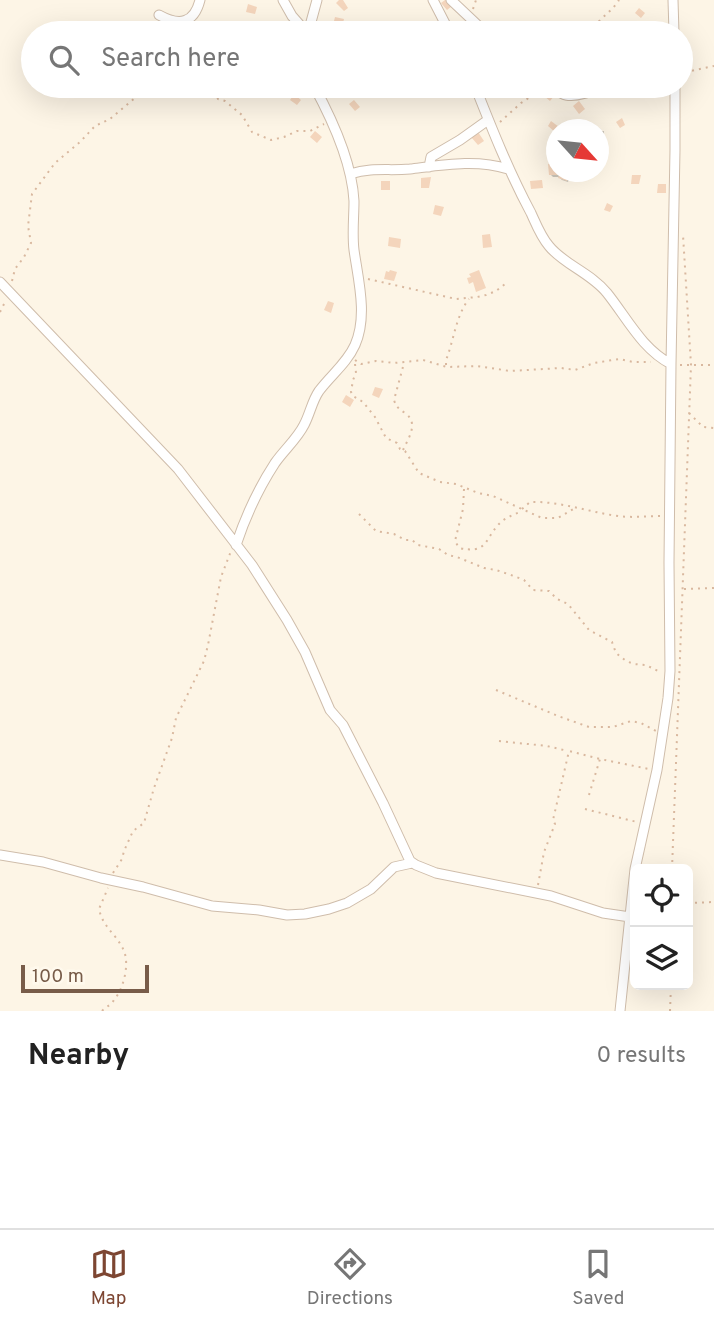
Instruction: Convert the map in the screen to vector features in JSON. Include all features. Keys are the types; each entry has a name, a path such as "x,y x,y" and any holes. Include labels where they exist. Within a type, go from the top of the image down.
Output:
{"street":[{"path":"185,21 192,17 200,0"},
{"path":"283,0 297,21"},
{"path":"311,21 317,0"},
{"path":"433,0 444,21"},
{"path":"451,0 473,21"},
{"path":"673,0 673,21"},
{"path":"159,15 169,21"},
{"path":"236,545 262,483 304,425 318,392 351,359 361,327 353,243 354,200 350,174 321,98"},
{"path":"480,98 508,169 542,237 550,248 605,290 641,339 658,358 671,364"},
{"path":"636,864 657,770 670,678 675,98"},
{"path":"429,167 432,157 490,125"},
{"path":"350,174 364,170 477,163 508,169"},
{"path":"0,282 178,469 252,565 304,652 330,710 342,725 408,859 412,863 450,877 536,893 572,901 603,913 630,917 620,1011"},
{"path":"0,855 43,862 212,906 287,915 329,909 358,898 394,867 412,863"}],"path":[{"path":"600,21 619,0"},
{"path":"693,70 714,66"},
{"path":"0,312 15,269 31,243 28,226 32,194 55,163 80,142 94,125 110,119 135,98"},
{"path":"217,98 242,115 252,132 271,140 284,138 296,131 310,131 331,120"},
{"path":"490,125 530,98"},
{"path":"672,864 691,365 683,231"},
{"path":"357,276 456,299 477,298 496,291 505,284"},
{"path":"447,367 446,360 461,314 470,298"},
{"path":"351,359 361,364 423,360 447,367 478,366 510,371 561,368 575,370 594,363 619,359 646,362 658,358"},
{"path":"351,359 356,370 351,392 375,417 386,438 397,443 419,472 440,482 493,496 542,518 562,516 575,508"},
{"path":"403,450 412,430 412,421 394,400 404,362"},
{"path":"671,364 714,365"},
{"path":"689,413 703,427 714,428"},
{"path":"464,488 463,509 455,541 459,548 469,550 486,544 499,523 522,510 530,502 551,502 620,517 670,516"},
{"path":"359,514 376,531 394,534 418,545 439,549 484,568 514,576 524,580 533,590 549,590 568,604 589,630 612,642 617,653 626,661 653,667 670,678"},
{"path":"102,1011 115,1000 126,976 126,955 105,925 99,909 133,831 144,823 176,718 204,661 221,577 226,561 236,545"},
{"path":"682,589 714,588"},
{"path":"496,690 589,727 613,727 631,721 641,723 663,735"},
{"path":"499,741 547,746 657,770"},
{"path":"536,893 544,852 555,824 553,820 569,751"},
{"path":"589,795 600,759"},
{"path":"585,809 644,824"},
{"path":"693,903 714,902"},
{"path":"670,1011 671,990"}],"building":[{"path":"343,0 348,8 344,11 336,3"},
{"path":"445,0 452,6 447,10 441,3"},
{"path":"248,4 257,7 255,14 246,12"},
{"path":"639,8 645,13 641,18 635,13"},
{"path":"299,98 301,100 297,105 290,100"},
{"path":"354,100 360,107 355,111 349,104"},
{"path":"579,101 585,109 579,114 573,106"},
{"path":"622,118 625,125 620,128 616,122"},
{"path":"315,131 322,137 317,143 310,137"},
{"path":"478,132 484,141 478,145 471,137"},
{"path":"632,175 641,175 639,184 631,184"},
{"path":"431,177 429,188 421,188 421,178"},
{"path":"542,180 543,188 531,189 530,181"},
{"path":"381,181 390,181 390,190 381,190"},
{"path":"658,184 666,184 666,193 657,193"},
{"path":"607,203 613,206 610,212 604,210"},
{"path":"435,205 444,207 441,216 433,214"},
{"path":"490,234 492,247 483,248 482,235"},
{"path":"389,237 401,239 400,248 388,246"},
{"path":"479,270 486,288 476,292 473,282 469,284 467,278 471,277 469,274"},
{"path":"386,271 397,272 394,281 384,279"},
{"path":"328,301 334,303 331,313 324,310"},
{"path":"375,387 383,389 379,398 372,395"},
{"path":"346,395 354,400 350,407 342,402"}]}
